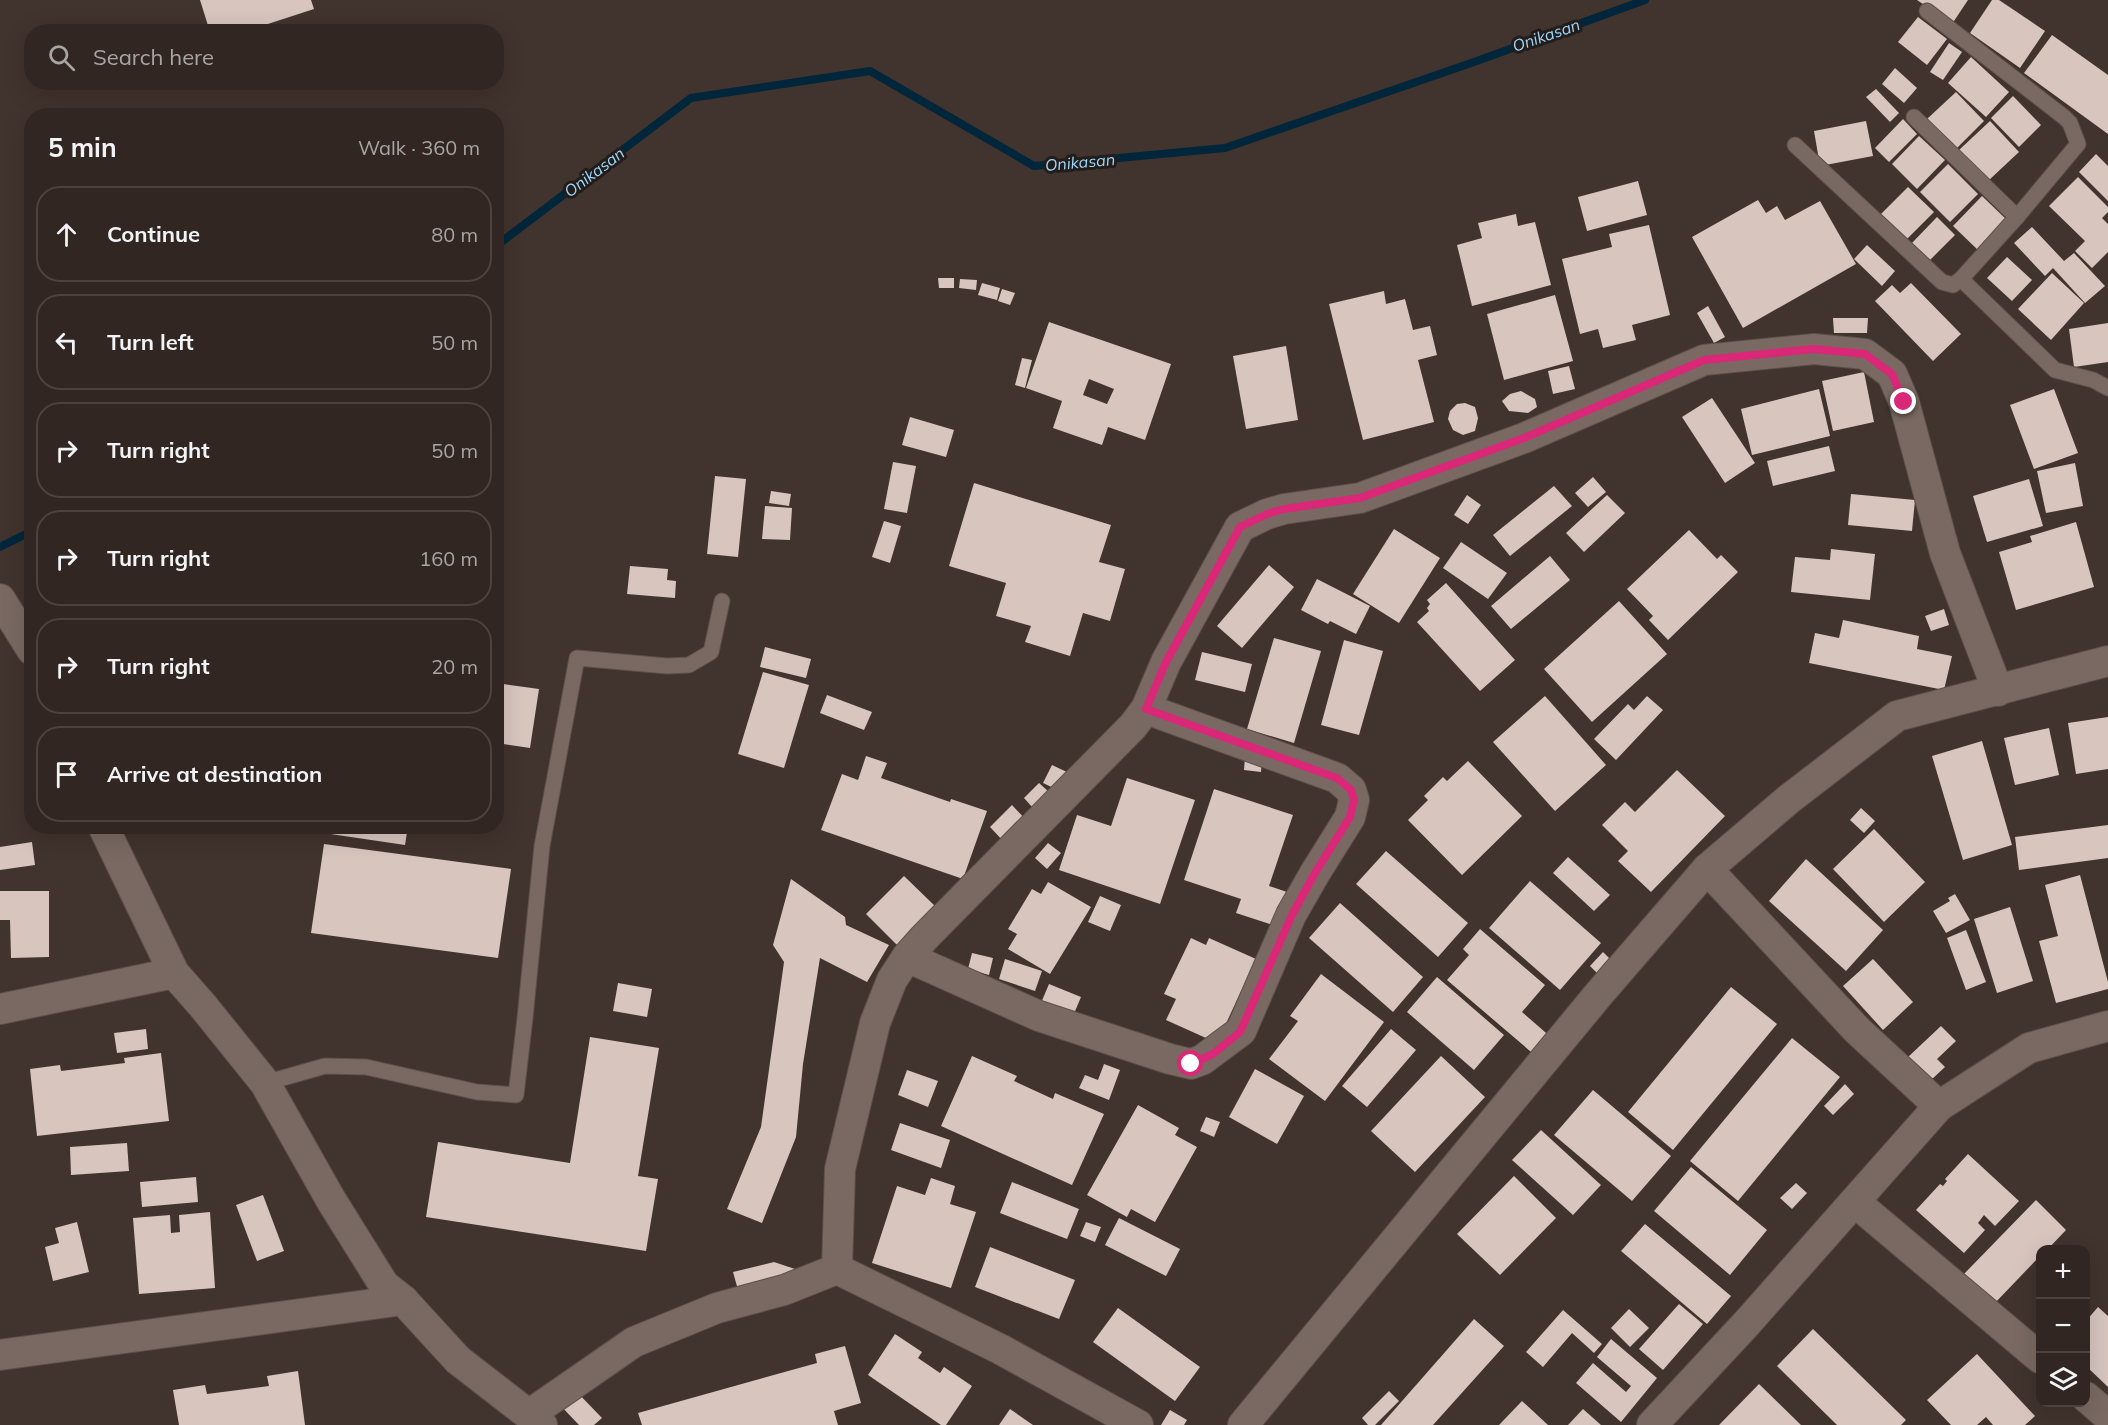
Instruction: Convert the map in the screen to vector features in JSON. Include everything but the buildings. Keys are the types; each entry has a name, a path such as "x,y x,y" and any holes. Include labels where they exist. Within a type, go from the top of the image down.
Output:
{"street":[{"path":"837,1269 840,1169 875,1023 892,980 907,957 1125,735 1146,709 1166,662 1240,527 1267,514 1284,509 1360,498 1524,438 1704,360 1814,349 1865,354 1892,374 1904,402 1945,553 1998,691"},
{"path":"0,599 24,637"},
{"path":"1243,1425 1598,995 1707,869 1789,799 1897,716 2108,661"},
{"path":"907,957 1039,1016 1191,1064 1213,1054 1240,1032 1292,915 1350,817 1354,800 1351,790 1337,778 1146,709"},
{"path":"107,834 174,973 232,1040 265,1083 384,1286 403,1300 458,1360 536,1419 634,1342 717,1308 784,1290 837,1269 1000,1349 1138,1425"},
{"path":"1707,869 1857,1030 1939,1106"},
{"path":"0,1009 174,973"},
{"path":"1652,1425 1939,1106 2030,1048 2108,1026"},
{"path":"1855,1202 2036,1355"},
{"path":"0,1355 403,1300"},
{"path":"2090,1401 2108,1416"}],"lane":[{"path":"1795,145 1942,282 1953,285 1961,279 2078,144 2070,123 1927,11"},
{"path":"1914,117 2017,217"},
{"path":"1961,279 2055,370 2093,380 2108,388"},
{"path":"265,1083 325,1066 366,1067 477,1092 516,1095 542,846 577,658 667,666 689,665 711,652 722,602"}],"waterway":[{"name":"Onikasan","path":"504,240 691,98 870,71 1034,166 1225,148 1645,0"},
{"name":"Onikasan","path":"0,547 24,535"}],"route":[{"path":"1191,1064 1213,1054 1240,1032 1292,915 1350,817 1354,800 1351,790 1337,778 1146,709 1166,662 1240,527 1267,514 1284,509 1360,498 1524,438 1704,360 1814,349 1865,354 1892,374 1904,402"}]}
